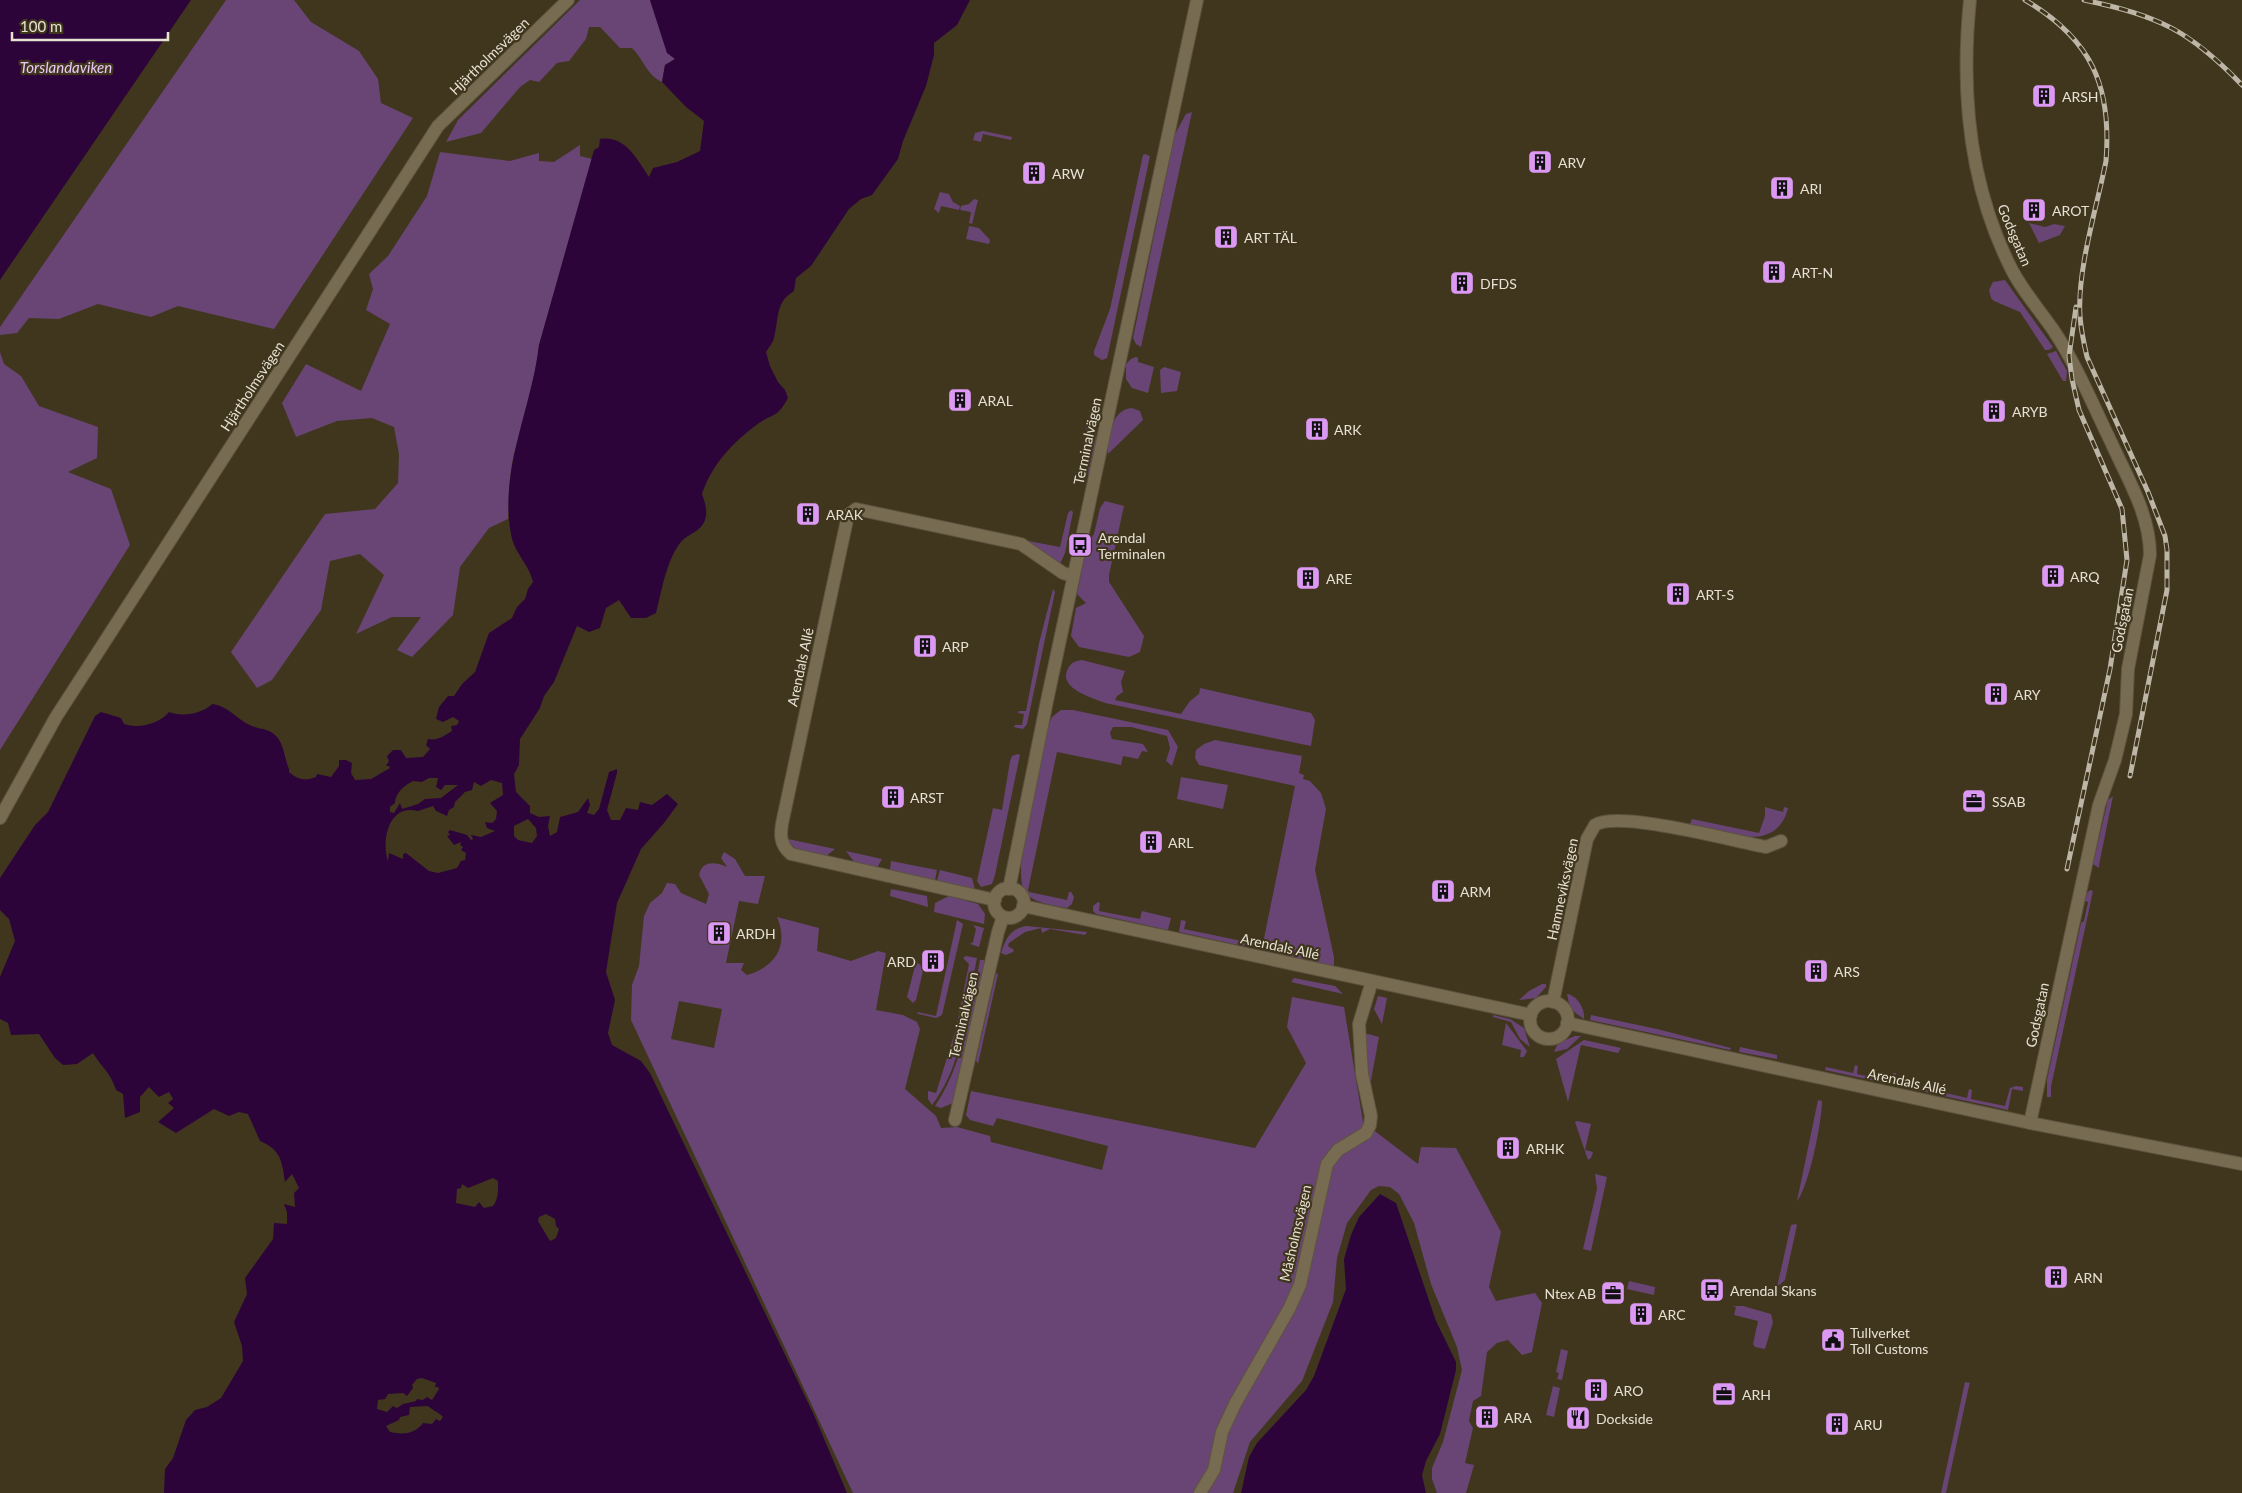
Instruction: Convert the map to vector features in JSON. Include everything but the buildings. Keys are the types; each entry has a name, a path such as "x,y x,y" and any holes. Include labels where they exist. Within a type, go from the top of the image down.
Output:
{"street":[{"name":"Hjärtholmsvägen","path":"0,818 56,717 438,126 568,0"},
{"name":"Terminalvägen","path":"1010,889 1073,576 1198,0"},
{"name":"Godsgatan","path":"1970,0 1966,70 1973,154 1986,204 2008,264 2055,332 2082,380 2141,507 2150,541 2150,555 2128,669 2126,714 2115,760 2099,805 2030,1123"},
{"name":"Arendals Allé","path":"994,900 791,854 785,849 781,840 782,819 848,515 856,509 1021,544 1063,573 1073,576"},
{"name":"Hamneviksvägen","path":"1554,1002 1587,839 1595,825 1610,820 1639,822 1766,847 1781,841"},
{"path":"1010,889 1020,894 1023,906 1016,916 1003,917 996,911 994,900 1000,892 1010,889"},
{"name":"Arendals Allé","path":"1023,906 1531,1015"},
{"name":"Terminalvägen","path":"955,1120 1003,917"},
{"name":"Måsholmsvägen","path":"1200,1493 1214,1470 1222,1432 1228,1419 1300,1285 1327,1164 1338,1150 1366,1133 1370,1125 1371,1116 1362,1074 1359,1024 1372,981"},
{"path":"1554,1002 1564,1010 1567,1023 1564,1031 1558,1036 1545,1038 1533,1030 1531,1015 1540,1004 1554,1002"},
{"name":"Arendals Allé","path":"1567,1023 2030,1123 2242,1164"}],"shaded area":[{"path":"226,0 294,0 311,22 359,51 378,79 381,103 413,118 274,329 178,306 151,317 98,304 59,319 29,318 17,333 0,335 0,327"},
{"path":"580,0 650,0 667,52 675,59 665,65 662,82 652,75 632,48 620,48 600,27 589,27 586,39 569,61 557,63 539,82 530,80 520,87 481,133 446,142 458,120"},
{"path":"1192,112 1141,347 1136,344 1133,338 1175,134 1186,114"},
{"path":"983,131 1012,137 1011,140 983,134 981,142 973,140 975,133"},
{"path":"580,145 580,156 592,159 539,345 532,385 512,466 508,519 489,528 460,567 453,615 412,657 397,650 421,617 392,617 356,634 384,575 360,554 330,561 321,610 272,680 257,688 231,652 325,514 375,509 398,483 399,454 394,427 372,418 337,421 296,437 282,403 306,364 361,391 390,324 366,310 373,289 369,274 388,256 427,196 440,152 510,161 539,153 539,161 554,162"},
{"path":"1143,155 1150,156 1108,354 1107,358 1102,360 1094,355 1094,351 1110,309"},
{"path":"940,192 949,194 953,202 960,206 959,210 941,206 939,213 934,209"},
{"path":"974,199 978,200 972,224 969,223 971,212 960,210 961,206 969,204"},
{"path":"2029,223 2045,227 2054,224 2065,226 2060,235 2039,243"},
{"path":"969,226 979,228 990,240 989,244 966,239"},
{"path":"2005,280 2053,347 2049,350 2045,350 2020,312 1991,298 1989,290 1993,282"},
{"path":"2056,351 2067,371 2066,381 2063,381 2047,354"},
{"path":"0,352 4,364 21,376 39,406 98,427 97,458 68,472 111,489 130,545 0,750"},
{"path":"1136,357 1138,362 1154,367 1148,393 1132,388 1126,379 1126,364"},
{"path":"1164,367 1181,372 1177,391 1161,393 1160,370"},
{"path":"1091,404 1095,411 1080,480 1077,476"},
{"path":"1132,408 1140,411 1143,420 1108,454 1110,432 1115,419 1120,413"},
{"path":"1096,423 1096,444 1093,461 1085,477"},
{"path":"1105,501 1124,506 1109,582 1144,636 1140,652 1129,657 1079,647 1071,636 1076,608 1086,603 1077,594 1087,544 1094,534 1100,508"},
{"path":"1071,510 1073,512 1065,553 1060,564 1023,540 1060,547 1068,513"},
{"path":"1053,589 1055,592 1027,724 1023,729 1014,727 1015,725 1022,725 1024,714 1018,713 1019,711 1026,711 1039,643"},
{"path":"1082,660 1125,671 1121,682 1123,692 1115,700 1181,714 1190,701 1199,694 1200,688 1311,713 1315,720 1311,746 1105,703 1077,691 1067,681 1066,674 1070,665"},
{"path":"1061,710 1073,710 1168,730 1178,747 1172,766 1166,761 1170,748 1167,736 1131,727 1113,727 1110,733 1112,739 1143,744 1148,752 1142,751 1138,759 1123,756 1121,765 1057,752 1028,890 1029,892 1067,900 1069,892 1071,892 1074,897 1072,904 1067,908 1045,903 1029,896 1025,892 1021,880 1024,838 1048,727 1052,717"},
{"path":"1215,740 1302,756 1299,773 1304,775 1303,779 1310,781 1321,793 1326,809 1315,870 1334,957 1334,966 1266,951 1262,948 1295,786 1199,765 1195,758 1196,750 1204,744"},
{"path":"1020,755 995,875 992,884 981,887 977,881 993,808 1002,810 1010,761 1012,756"},
{"path":"1181,777 1228,785 1223,809 1177,799"},
{"path":"2113,796 2099,868 2093,864 2108,800"},
{"path":"1765,807 1783,812 1784,807 1788,808 1782,823 1772,832 1760,836 1732,835 1690,824 1692,819 1759,833 1765,816"},
{"path":"788,839 835,849 826,856 810,854 795,848"},
{"path":"846,851 882,859 877,868 855,863"},
{"path":"724,852 735,859 745,876 765,876 758,904 739,901 726,963 744,963 741,970 747,975 772,961 780,946 780,927 777,917 819,928 817,951 851,961 878,951 886,953 876,1010 903,1015 917,1022 920,1029 905,1089 936,1116 941,1128 957,1127 990,1136 991,1142 1102,1170 1108,1146 997,1118 993,1126 970,1120 966,1115 971,1091 1255,1148 1306,1063 1287,1027 1292,997 1344,1007 1363,1122 1418,1164 1421,1147 1456,1148 1501,1232 1489,1287 1496,1301 1535,1293 1542,1303 1532,1352 1522,1355 1508,1340 1497,1343 1487,1352 1481,1396 1473,1401 1469,1421 1473,1428 1465,1463 1474,1465 1466,1493 1437,1493 1432,1479 1432,1468 1443,1442 1462,1370 1457,1347 1431,1284 1414,1223 1399,1194 1390,1187 1379,1186 1371,1190 1347,1223 1337,1258 1333,1302 1302,1381 1250,1442 1233,1493 853,1493 631,1020 632,985 639,966 644,916 650,903 662,893 667,883 675,884 681,893 706,904 709,894 699,875 706,865 714,863 727,867 721,858","holes":["679,1001 722,1009 714,1048 671,1039"]},
{"path":"891,861 937,870 935,880 890,870"},
{"path":"940,870 972,878 975,890 937,881"},
{"path":"891,889 927,896 928,907 890,896"},
{"path":"2090,890 2093,891 2051,1087 2051,1097 2047,1097 2047,1080 2081,923 2084,921 2088,902 2085,901"},
{"path":"949,896 978,904 985,914 984,924 934,912 935,903"},
{"path":"1098,902 1100,903 1099,911 1140,919 1142,911 1171,918 1168,930 1096,914 1093,911 1093,906"},
{"path":"957,920 963,924 942,1015 936,1018 918,1014 917,1012 936,1016"},
{"path":"1181,920 1186,921 1184,929 1242,941 1244,933 1249,937 1249,941 1243,946 1179,932"},
{"path":"973,925 984,928 979,947 970,944 973,942 976,929"},
{"path":"1026,926 1087,932 1085,935 1050,929 1042,933 1041,928 1025,932 1009,943 1008,946 1014,950 1013,952 1006,955 1001,953 1009,935 1016,929"},
{"path":"966,956 977,958 967,1015 951,1072 932,1105 928,1099 928,1091 936,1093 956,1029 969,964 963,958"},
{"path":"980,960 984,960 984,965 958,1085 953,1103 941,1108 935,1106 953,1072 965,1036"},
{"path":"916,962 924,967 916,1000 913,1003 907,997"},
{"path":"996,973 998,974 978,1064 976,1060"},
{"path":"1294,978 1335,986 1343,994 1291,982"},
{"path":"1542,984 1546,984 1546,987 1536,998 1519,1000 1529,991"},
{"path":"1567,994 1574,997 1580,1003 1584,1019 1570,1009"},
{"path":"1378,996 1387,998 1382,1024 1374,1009"},
{"path":"1493,1015 1510,1019 1524,1028 1530,1047 1520,1039 1511,1022 1493,1017"},
{"path":"1591,1015 1657,1029 1731,1048 1730,1050 1590,1020"},
{"path":"1506,1023 1527,1051 1524,1057 1520,1057 1521,1050 1502,1045"},
{"path":"1368,1034 1379,1037 1369,1091 1364,1035"},
{"path":"1575,1036 1581,1036 1567,1049 1554,1052 1558,1043"},
{"path":"1584,1040 1621,1048 1618,1053 1581,1045 1568,1102 1556,1059"},
{"path":"1740,1047 1777,1055 1777,1059 1739,1052"},
{"path":"1855,1065 1858,1066 1857,1074 1891,1081 1893,1073 1896,1073 1895,1082 1929,1089 1931,1081 1934,1082 1933,1090 1967,1098 1969,1089 1972,1090 1971,1099 2005,1106 2010,1088 2016,1086 2023,1087 2023,1091 2012,1089 2008,1110 1825,1070 1826,1067 1853,1073"},
{"path":"1818,1100 1822,1101 1817,1137 1806,1182 1797,1201"},
{"path":"1575,1122 1591,1124 1585,1150 1593,1152 1588,1160"},
{"path":"1595,1174 1607,1177 1591,1251 1583,1249 1597,1189"},
{"path":"1791,1225 1797,1225 1785,1280 1777,1287"},
{"path":"1629,1281 1655,1287 1654,1295 1627,1289"},
{"path":"1732,1306 1743,1306 1771,1314 1773,1322 1765,1349 1755,1347 1753,1344 1758,1321 1734,1315 1736,1307"},
{"path":"1561,1349 1568,1351 1562,1380 1557,1379 1559,1373 1556,1372"},
{"path":"1965,1382 1970,1383 1946,1493 1941,1493"},
{"path":"1553,1386 1560,1388 1554,1417 1546,1415"}],"water":[{"name":"Torslandaviken","path":"0,0 191,0 0,280"},
{"path":"650,0 970,0 957,25 934,43 934,55 926,86 903,141 898,159 872,195 861,199 849,209 811,266 796,278 794,291 788,295 781,306 773,340 766,352 770,366 788,398 778,412 759,423 741,437 718,463 702,494 706,510 705,520 697,530 680,543 675,551 665,576 656,613 646,618 631,618 619,600 606,608 600,628 589,632 577,626 554,682 520,739 519,765 514,774 516,792 530,806 530,813 539,817 550,816 548,826 550,836 557,832 560,817 578,812 588,798 590,805 587,813 594,815 599,809 609,772 617,769 607,810 611,820 620,820 626,808 638,810 640,802 652,805 667,794 678,804 641,849 617,903 606,972 615,1000 608,1033 612,1045 641,1061 650,1073 814,1415 847,1493 164,1493 165,1469 173,1458 186,1420 195,1410 207,1407 221,1398 243,1361 242,1346 234,1322 247,1294 245,1278 273,1239 274,1223 287,1224 287,1212 284,1204 295,1207 294,1193 299,1188 292,1174 285,1182 279,1157 272,1148 260,1141 248,1114 239,1112 229,1116 214,1109 176,1133 158,1122 174,1108 168,1103 173,1099 169,1092 159,1097 149,1087 140,1097 140,1112 125,1118 123,1094 116,1090 109,1075 93,1053 77,1064 63,1065 55,1058 39,1034 11,1035 8,1023 0,1019 0,977 15,941 9,919 0,910 0,878 35,825 48,812 95,716 101,712 121,718 124,724 142,726 160,720 169,712 174,714 192,714 212,704 218,705 247,723 274,734 281,744 289,772 295,777 305,779 316,777 317,774 331,777 339,766 339,760 346,760 352,763 351,773 355,780 371,779 390,768 386,766 389,761 387,756 393,750 401,750 406,758 423,757 430,749 426,745 428,739 437,739 452,731 451,726 457,725 459,721 453,717 443,722 436,719 439,707 448,696 454,696 462,684 475,672 489,633 512,618 517,607 525,599 528,589 533,582 518,553 511,534 508,510 509,486 539,345 594,150 599,147 600,139 617,141 635,156 649,177 653,168 677,162 700,151 704,121 686,107 662,82 665,65 675,59 667,53","holes":["429,778 438,778 436,787 441,790 445,785 458,785 441,798 425,799 418,804 402,809 400,803 394,813 390,812 390,807 395,803 395,799 404,787 413,781 422,782","491,780 502,783 503,795 490,803 497,811 496,819 492,823 485,822 487,828 495,831 481,837 471,835 473,839 471,840 467,835 450,830 448,832 450,835 447,836 454,845 461,842 460,845 463,847 461,850 466,853 465,860 461,861 457,868 438,873 429,871 406,853 403,854 403,859 389,853 388,861 386,852 387,834 394,818 400,812 408,810 418,811 433,806 436,811 447,816 449,810 454,807 455,802 465,792 472,790 474,782 481,786","528,819 536,828 537,836 532,843 518,840 514,836 514,826","493,1178 498,1181 498,1194 495,1203 493,1206 484,1208 479,1202 475,1207 456,1203 457,1189 461,1188 462,1184 468,1188","546,1214 555,1219 556,1226 559,1229 556,1238 550,1241 538,1221 539,1217","422,1378 436,1383 435,1387 439,1389 432,1400 427,1397 423,1400 417,1399 397,1408 393,1406 387,1412 377,1409 378,1400 385,1399 388,1394 403,1393 407,1396 413,1388 412,1385 417,1379","428,1406 443,1417 440,1421 436,1419 432,1424 423,1423 420,1427 408,1433 390,1432 386,1426 399,1420 400,1417 409,1415 410,1407"]},
{"path":"1380,1194 1396,1203 1436,1321 1456,1362 1456,1370 1440,1434 1426,1461 1422,1475 1426,1493 1241,1493 1249,1457 1257,1443 1306,1390 1314,1376 1346,1289 1344,1259 1351,1235 1359,1217"}],"railway":[{"path":"2025,0 2048,15 2081,48 2092,67 2100,87 2105,109 2107,134 2106,161 2088,238 2080,298 2081,326 2087,357 2148,492 2165,536 2167,550 2167,590 2130,776"},
{"path":"2084,0 2133,12 2171,28 2206,51 2242,85"},
{"path":"2067,869 2110,669 2127,560 2122,509 2079,410 2072,379 2069,356 2076,307"}],"place":[{"name":"ARSH","path":"2044,96"},
{"name":"ARV","path":"1540,162"},
{"name":"ARW","path":"1034,173"},
{"name":"ARI","path":"1782,188"},
{"name":"AROT","path":"2034,210"},
{"name":"ART TÄL","path":"1226,237"},
{"name":"ART-N","path":"1774,272"},
{"name":"DFDS","path":"1462,283"},
{"name":"ARAL","path":"960,400"},
{"name":"ARYB","path":"1994,411"},
{"name":"ARK","path":"1317,429"},
{"name":"ARAK","path":"808,514"},
{"name":"Arendal Terminalen","path":"1080,545"},
{"name":"ARQ","path":"2053,576"},
{"name":"ARE","path":"1308,578"},
{"name":"ART-S","path":"1678,594"},
{"name":"ARP","path":"925,646"},
{"name":"ARY","path":"1996,694"},
{"name":"ARST","path":"893,797"},
{"name":"SSAB","path":"1974,801"},
{"name":"ARL","path":"1151,842"},
{"name":"ARM","path":"1443,891"},
{"name":"ARDH","path":"719,933"},
{"name":"ARD","path":"933,961"},
{"name":"ARS","path":"1816,971"},
{"name":"ARHK","path":"1508,1148"},
{"name":"ARN","path":"2056,1277"},
{"name":"Arendal Skans","path":"1712,1290"},
{"name":"Ntex AB","path":"1613,1293"},
{"name":"ARC","path":"1641,1314"},
{"name":"Tullverket Toll Customs","path":"1833,1340"},
{"name":"ARO","path":"1596,1390"},
{"name":"ARH","path":"1724,1394"},
{"name":"ARA","path":"1487,1417"},
{"name":"Dockside","path":"1578,1418"},
{"name":"ARU","path":"1837,1424"}]}
